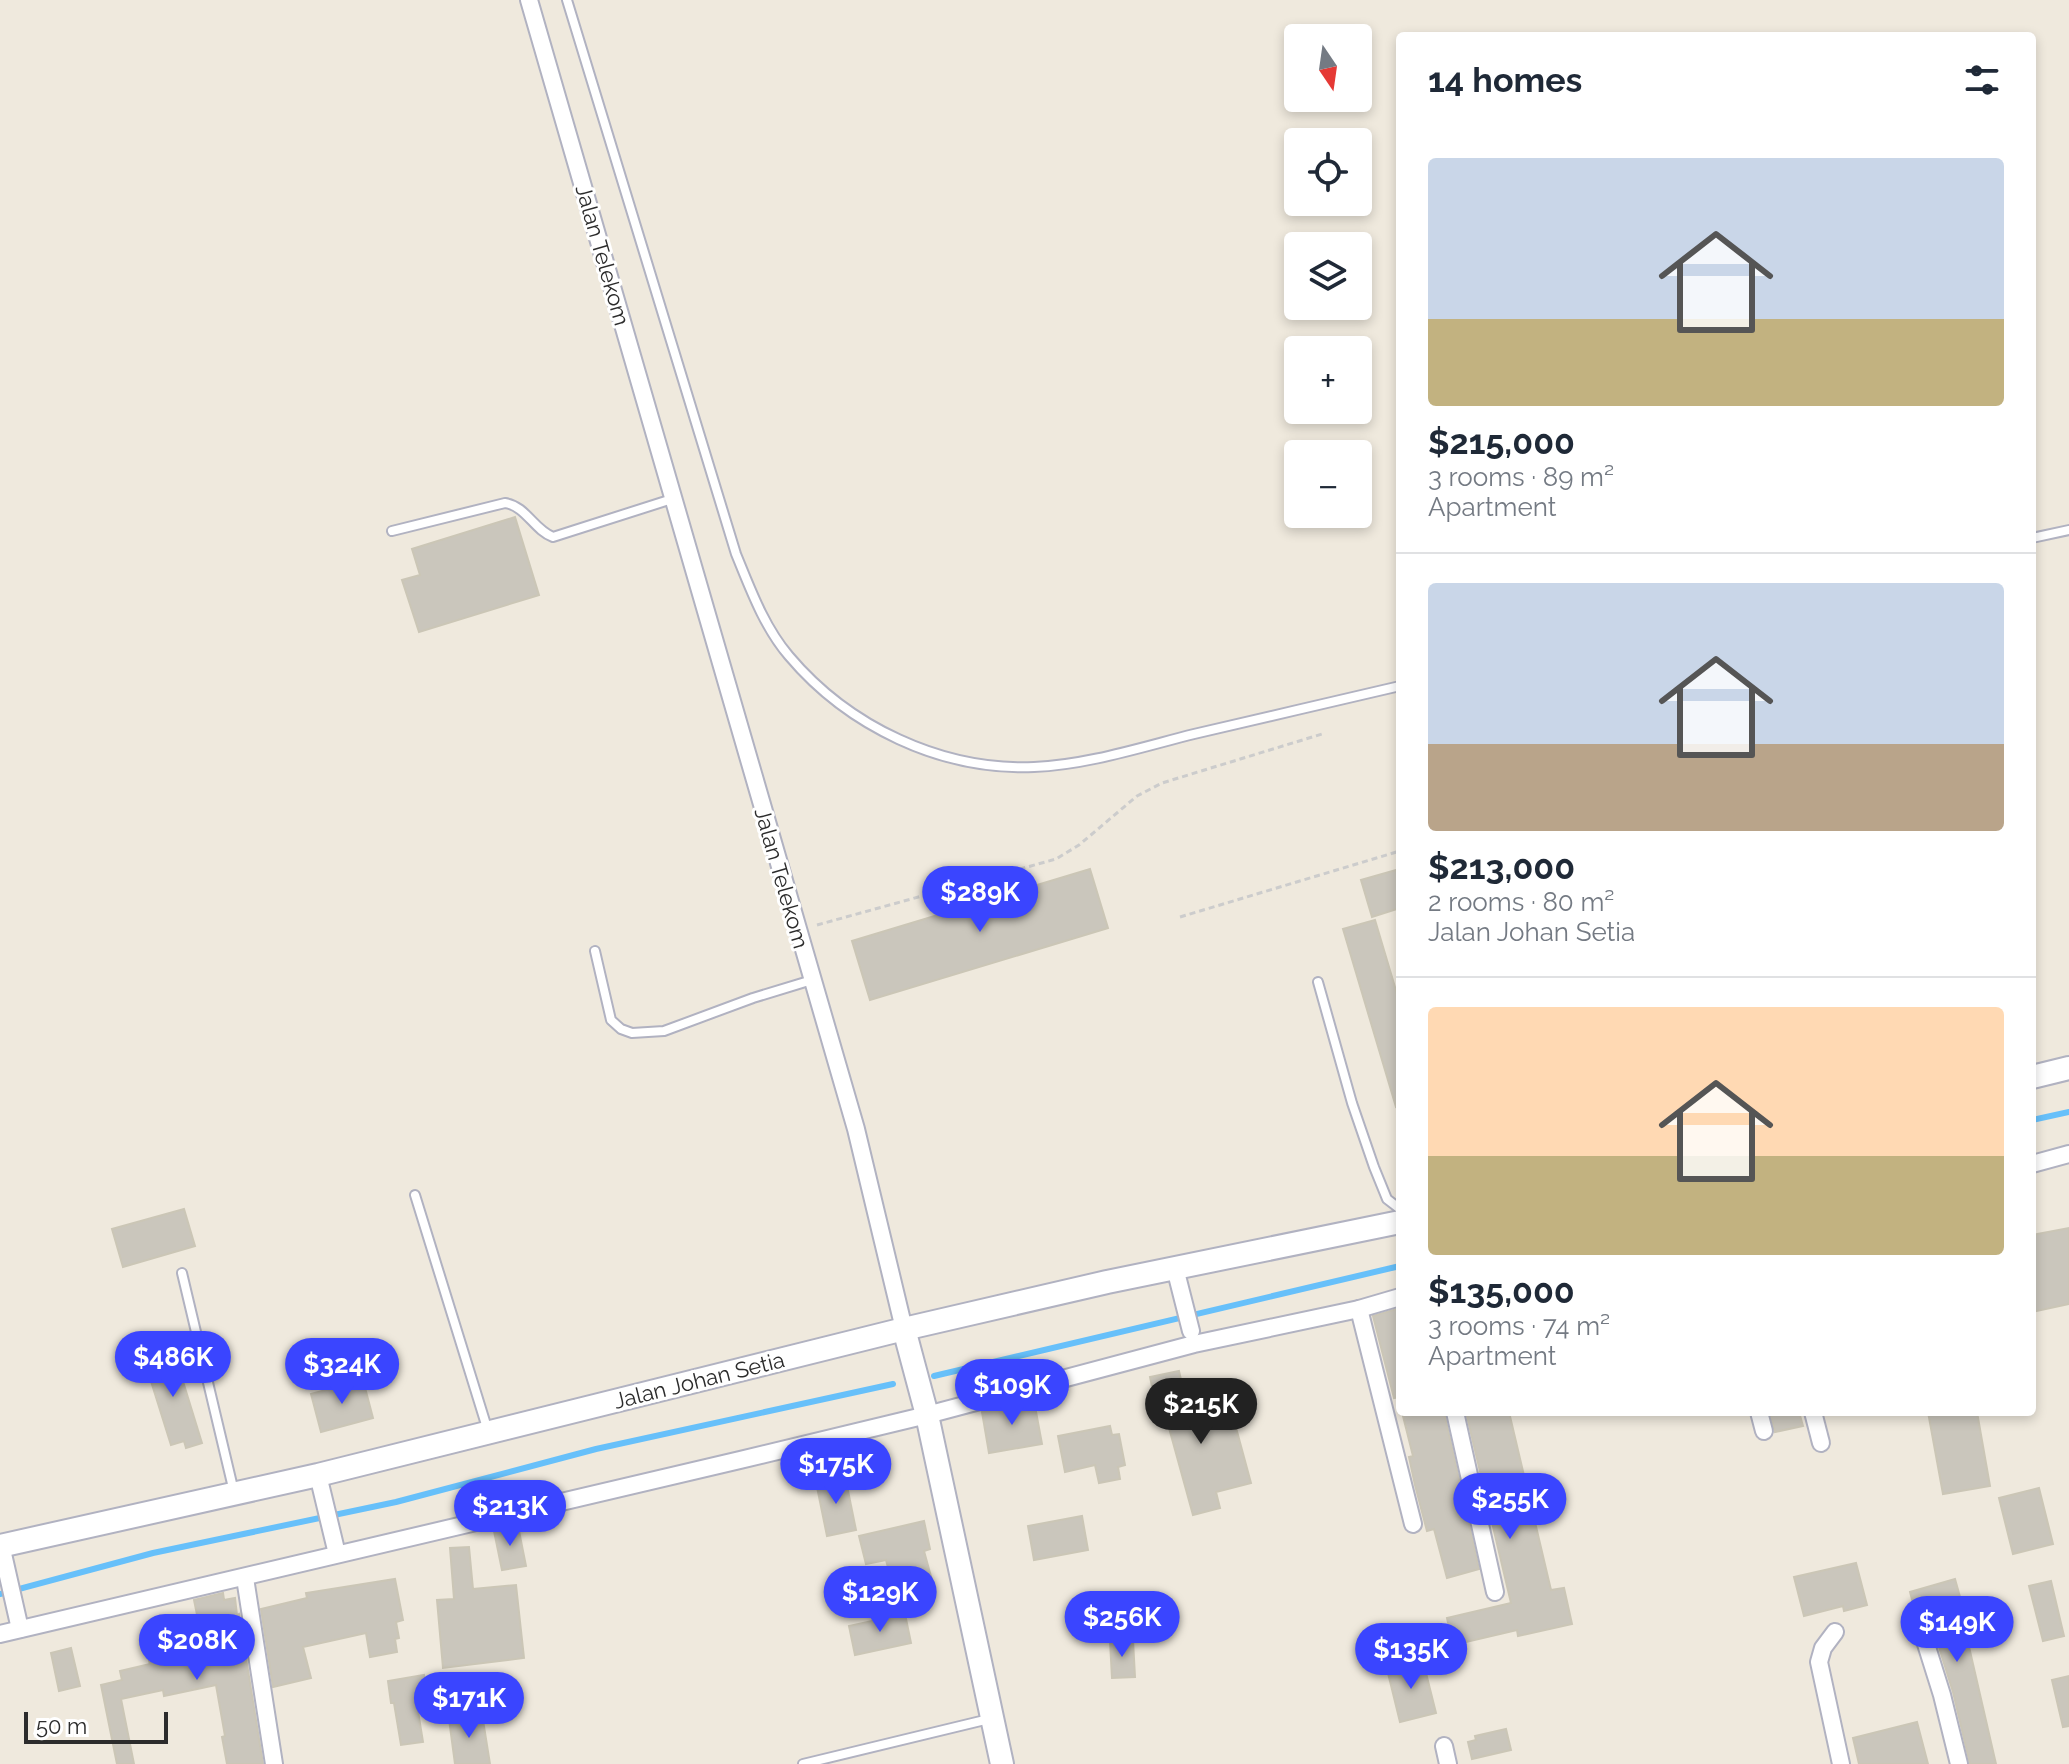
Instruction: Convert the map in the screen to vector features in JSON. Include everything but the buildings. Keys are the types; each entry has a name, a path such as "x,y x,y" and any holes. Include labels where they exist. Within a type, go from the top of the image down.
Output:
{"main road":[{"path":"2036,1076 2069,1068"},
{"name":"Jalan Johan Setia","path":"2,1550 235,1493 321,1485 488,1432 904,1329 1177,1276 1396,1223"},
{"name":"Jalan Telekom","path":"904,1329 927,1415 1002,1764"}],"street":[{"name":"Jalan Telekom","path":"529,0 856,1129 904,1329"},
{"path":"2036,1163 2069,1154"},
{"path":"1177,1276 1191,1331"},
{"path":"0,1634 18,1623 245,1578 377,1547 927,1415 1194,1344 1396,1298"},
{"path":"1359,1309 1413,1524"},
{"path":"1456,1416 1495,1592"},
{"path":"1760,1416 1764,1431"},
{"path":"1814,1416 1821,1443"},
{"path":"321,1485 337,1554"},
{"path":"2,1550 18,1623"},
{"path":"245,1578 274,1764"},
{"path":"1921,1628 1959,1764"},
{"path":"1835,1632 1823,1648 1819,1662 1841,1764"},
{"path":"1444,1746 1448,1764"}],"lane":[{"path":"567,0 736,554 756,603 788,655 834,700 878,729 927,752 987,765 1034,767 1088,759 1396,687"},
{"path":"392,531 505,503 513,504 553,537 672,499"},
{"path":"2036,537 2069,530"},
{"path":"595,951 611,1020 632,1033 664,1031 812,980"},
{"path":"1318,982 1352,1103 1374,1167 1387,1199 1396,1206"},
{"path":"415,1195 488,1432"},
{"path":"182,1273 235,1493"},
{"path":"803,1764 993,1718"}],"path":[{"path":"798,931 1056,859 1079,845 1137,796 1162,783 1322,734"},
{"path":"1180,917 1396,852"}],"waterway":[{"path":"2036,1119 2069,1112"},
{"path":"934,1376 1396,1267"},
{"path":"0,1594 153,1553 396,1502 596,1449 893,1384"}]}
